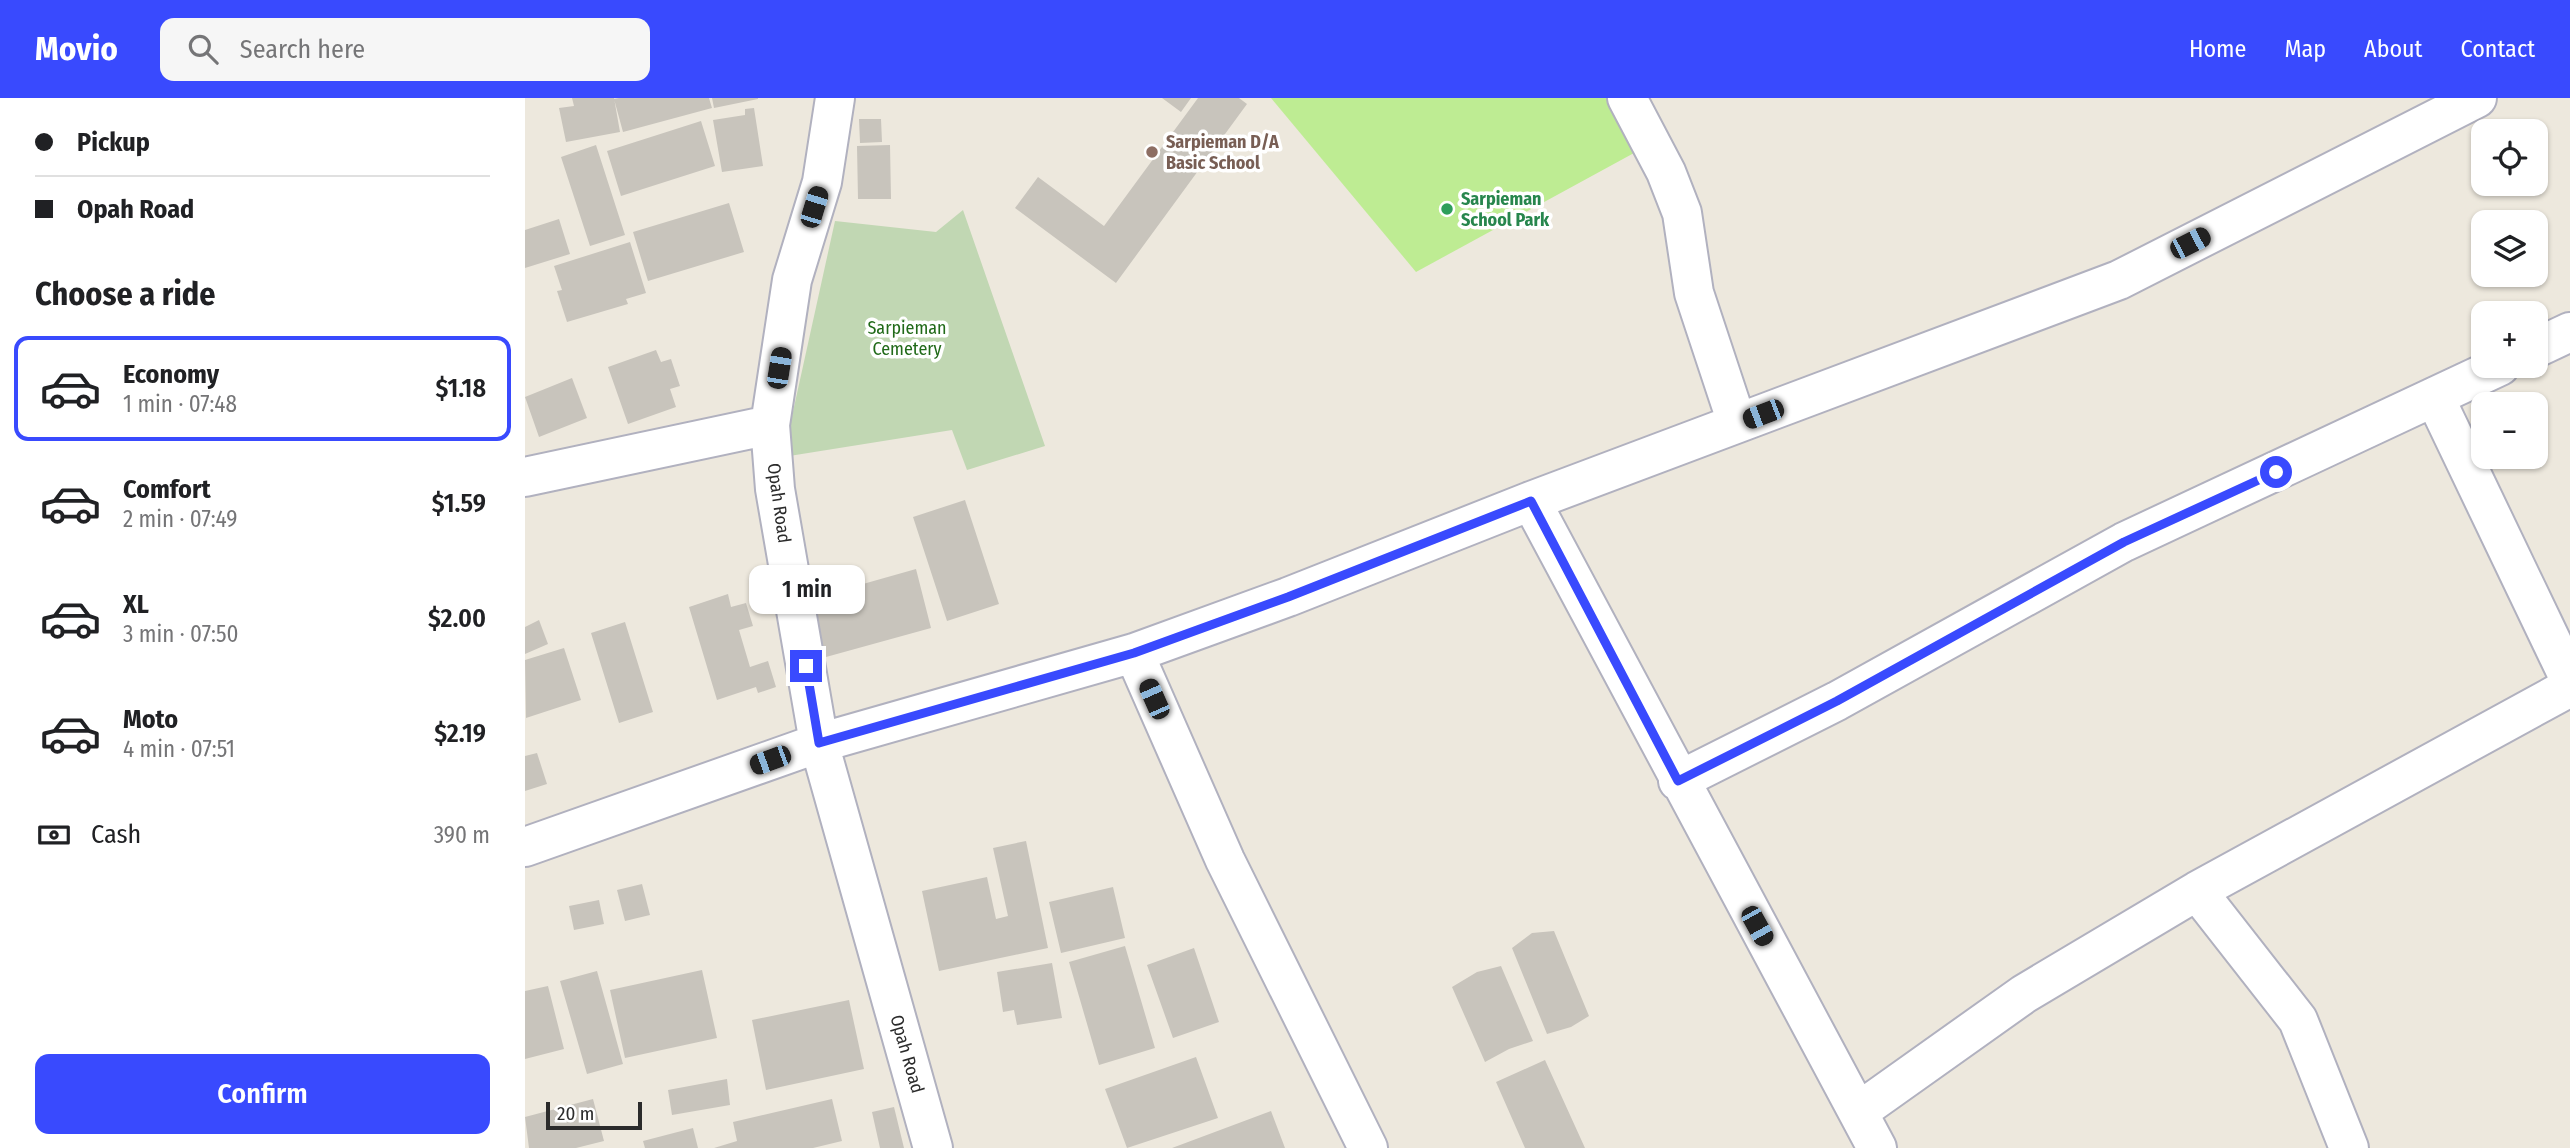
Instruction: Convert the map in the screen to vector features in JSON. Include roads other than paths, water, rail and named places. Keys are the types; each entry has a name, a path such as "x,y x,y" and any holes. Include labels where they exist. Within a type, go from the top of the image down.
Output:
{"street":[{"path":"1627,98 1666,172 1682,214 1694,293 1737,423"},
{"path":"525,848 819,743 1134,653 1288,597 1531,501 2119,280 2477,98"},
{"name":"Opah Road","path":"844,99 792,281 771,425 775,489 819,743 933,1148"},
{"path":"2548,342 2570,332"},
{"path":"1678,781 1837,701 2124,542 2476,378"},
{"path":"2435,398 2570,680"},
{"path":"525,477 771,425"},
{"path":"1531,501 1678,781 1877,1148"},
{"path":"1134,653 1225,860 1368,1148"},
{"path":"1858,1112 2024,994 2197,891 2570,687"},
{"path":"2197,891 2298,1020 2349,1148"}],"place":[{"name":"Sarpieman D/A Basic School","path":"1152,152"},
{"name":"Sarpieman School Park","path":"1447,209"}],"park label":[{"name":"Sarpieman Cemetery","path":"907,338"}]}
